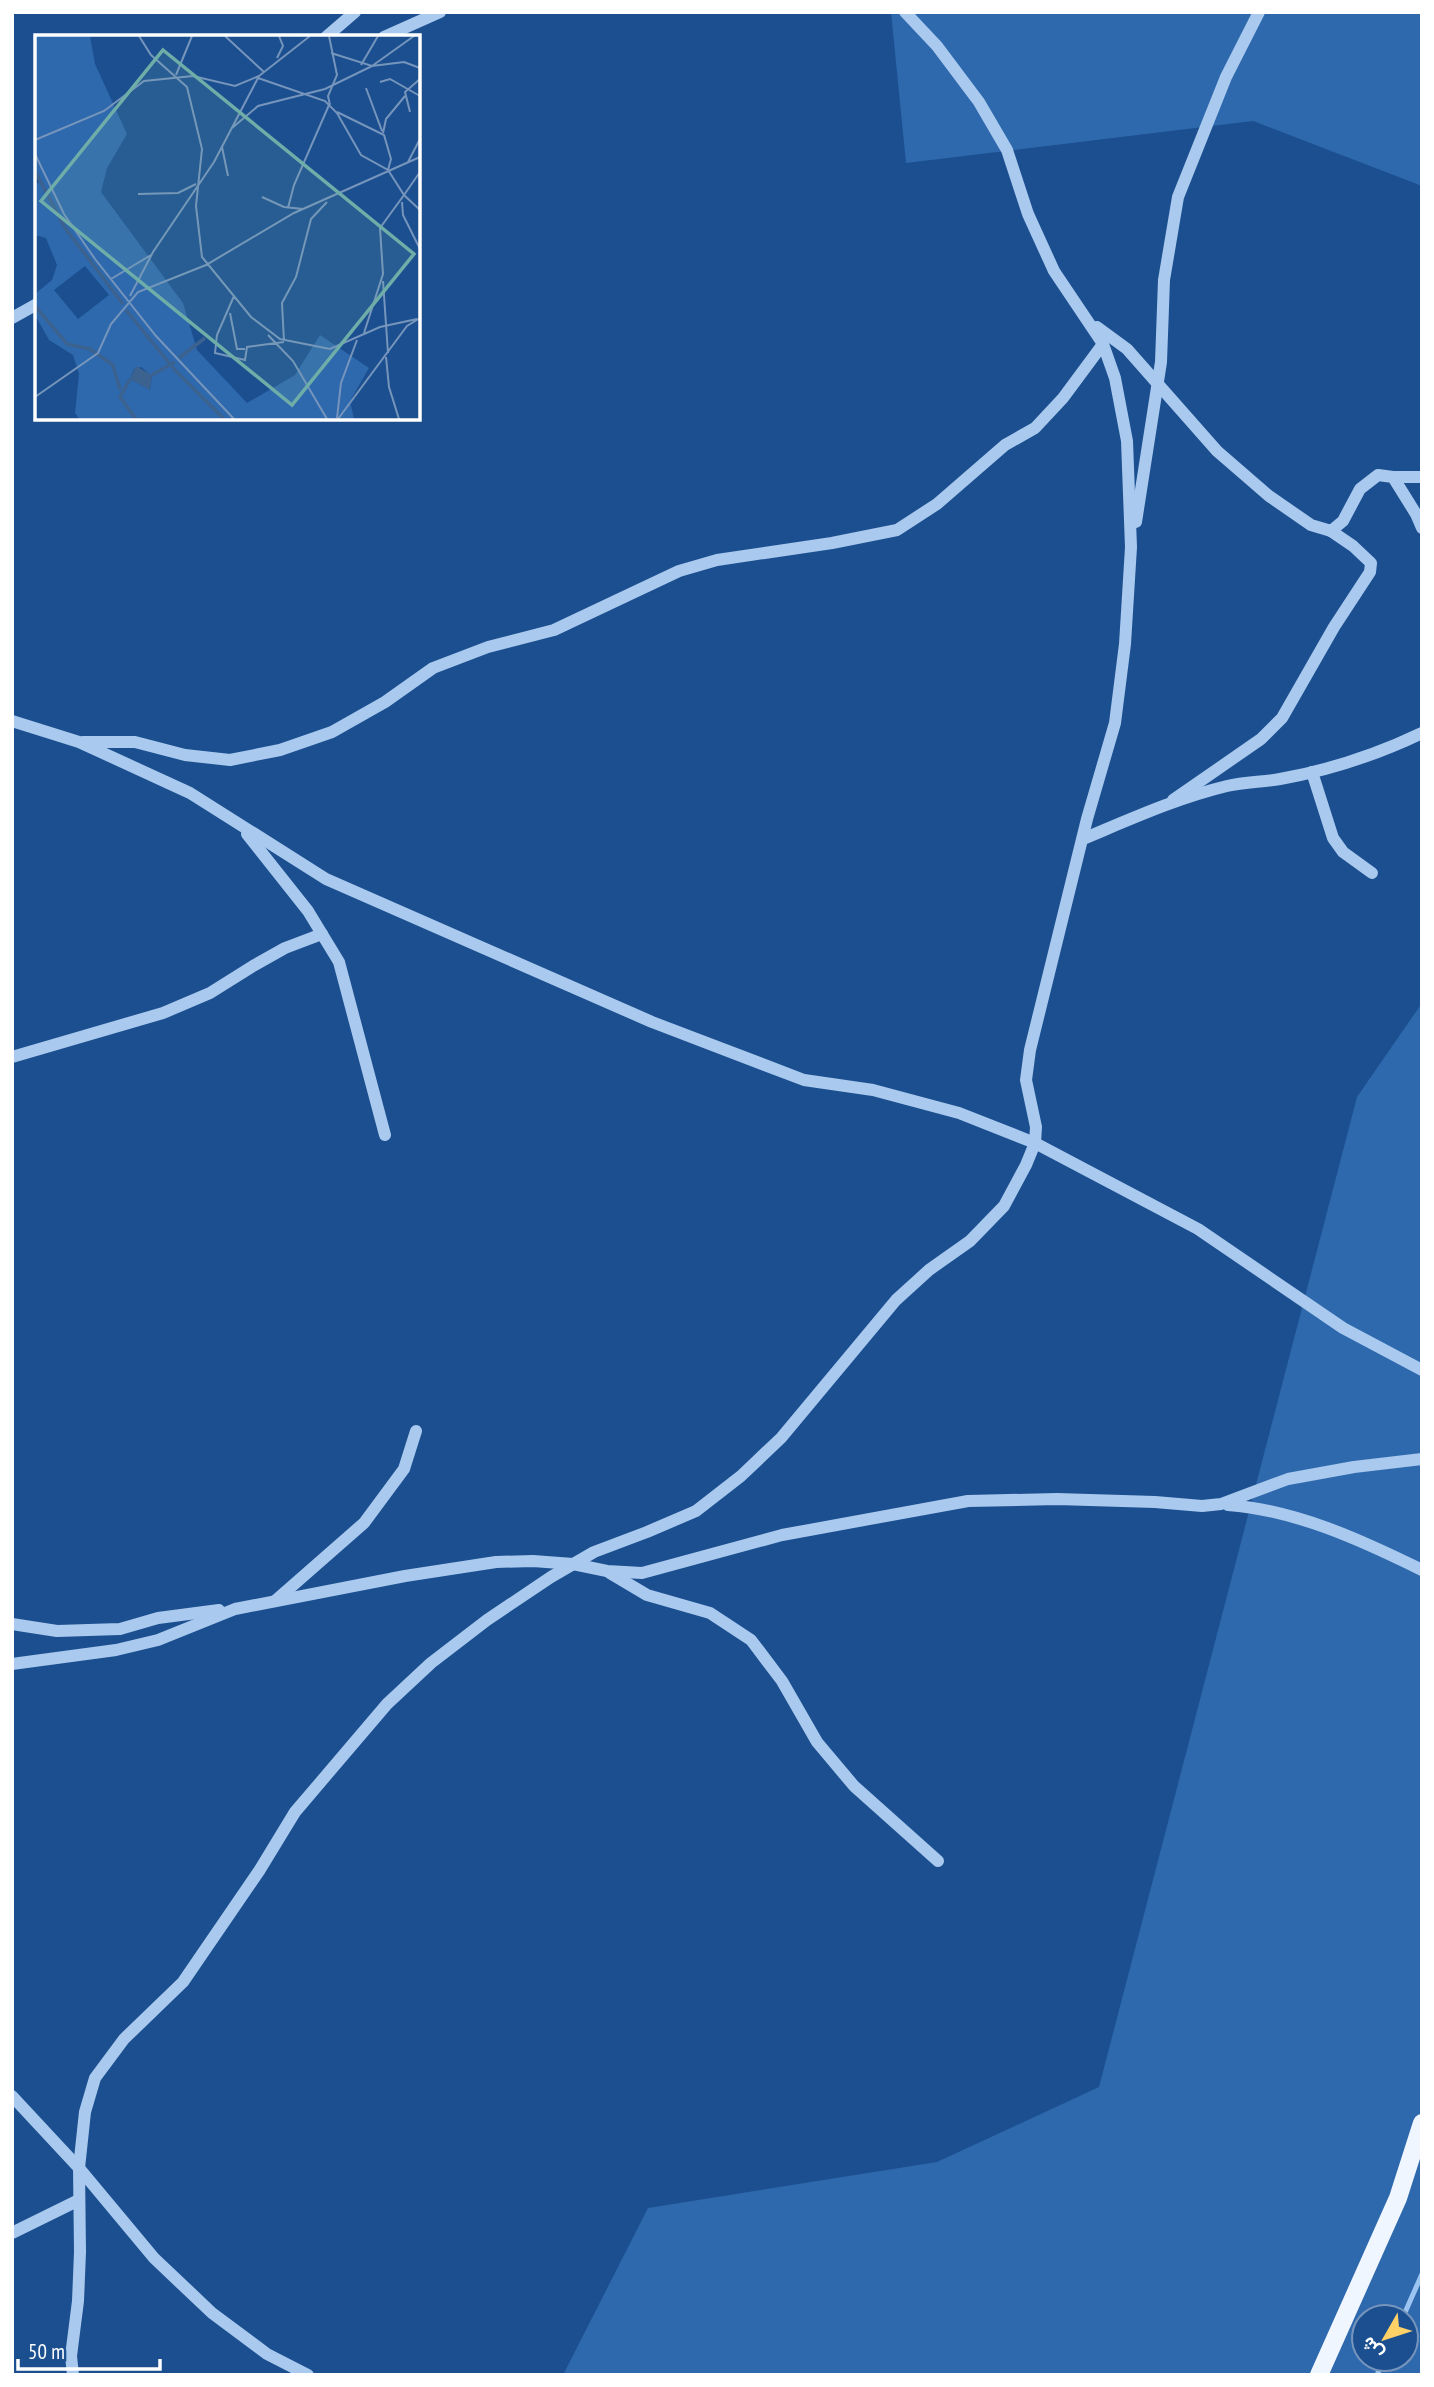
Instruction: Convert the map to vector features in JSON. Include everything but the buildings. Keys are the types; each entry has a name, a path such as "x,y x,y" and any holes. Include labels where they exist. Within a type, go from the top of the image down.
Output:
{"main road":[{"path":"1319,2375 1398,2198 1422,2123"}],"street":[{"path":"328,35 355,12"},
{"path":"388,35 440,12"},
{"path":"73,2375 71,2356 78,2301 79,2168 85,2112 95,2078 124,2039 183,1982 260,1871 295,1812 387,1704 431,1663 487,1620 594,1552 696,1511 741,1476 781,1438 896,1300 929,1270 970,1241 1004,1206 1027,1165 1035,1143 1036,1127 1026,1080 1030,1050 1115,723 1125,644 1131,547 1127,441 1115,378 1104,344 1054,271 1028,214 1007,149 979,102 937,46 905,12"},
{"path":"1131,547 1158,385 1164,280 1178,197 1226,77 1259,12"},
{"path":"12,318 35,305"},
{"path":"1088,321 1127,348 1217,451 1269,496 1311,525 1331,531 1353,546 1371,564 1370,572 1334,626 1282,718 1261,738 1174,800"},
{"path":"79,742 135,742 185,755 230,760 280,750 332,732 385,702 433,668 488,647 554,630 679,571 717,559 832,543 897,530 937,504 1005,445 1035,428 1063,398 1104,344"},
{"path":"1331,531 1343,521 1360,489 1378,475 1422,477"},
{"path":"1393,477 1422,528"},
{"path":"12,721 79,742 190,793 326,879 652,1022 804,1080 873,1090 959,1113 1035,1143 1198,1229 1343,1328 1422,1370"},
{"path":"1083,839 1174,800 1231,785 1335,768 1382,752 1422,733"},
{"path":"1312,772 1333,838 1343,852 1372,873"},
{"path":"240,825 308,911 339,962 384,1135"},
{"path":"12,1057 163,1013 210,993 285,948 322,934"},
{"path":"275,1601 364,1522 389,1492 404,1469 416,1431"},
{"path":"1221,1504 1288,1479 1354,1467 1422,1459"},
{"path":"12,1624 57,1632 120,1629 158,1618 235,1609 405,1576 496,1562 573,1564 607,1572 642,1573 782,1535 968,1501 1057,1499 1250,1506 1357,1538 1422,1570"},
{"path":"607,1572 647,1595 710,1613 751,1640 782,1681 825,1751 854,1786 938,1861"},
{"path":"12,1664 116,1650 158,1640 235,1609"},
{"path":"12,2096 79,2168 154,2259 212,2313 267,2354 308,2375"},
{"path":"12,2233 79,2200"}],"shaded area":[{"path":"891,12 1422,12 1422,186 1253,121 906,163"},
{"path":"1422,1003 1422,2375 563,2375 648,2208 937,2162 1099,2087 1357,1097"}],"waterway":[{"path":"1409,2303 1422,2274"}]}
